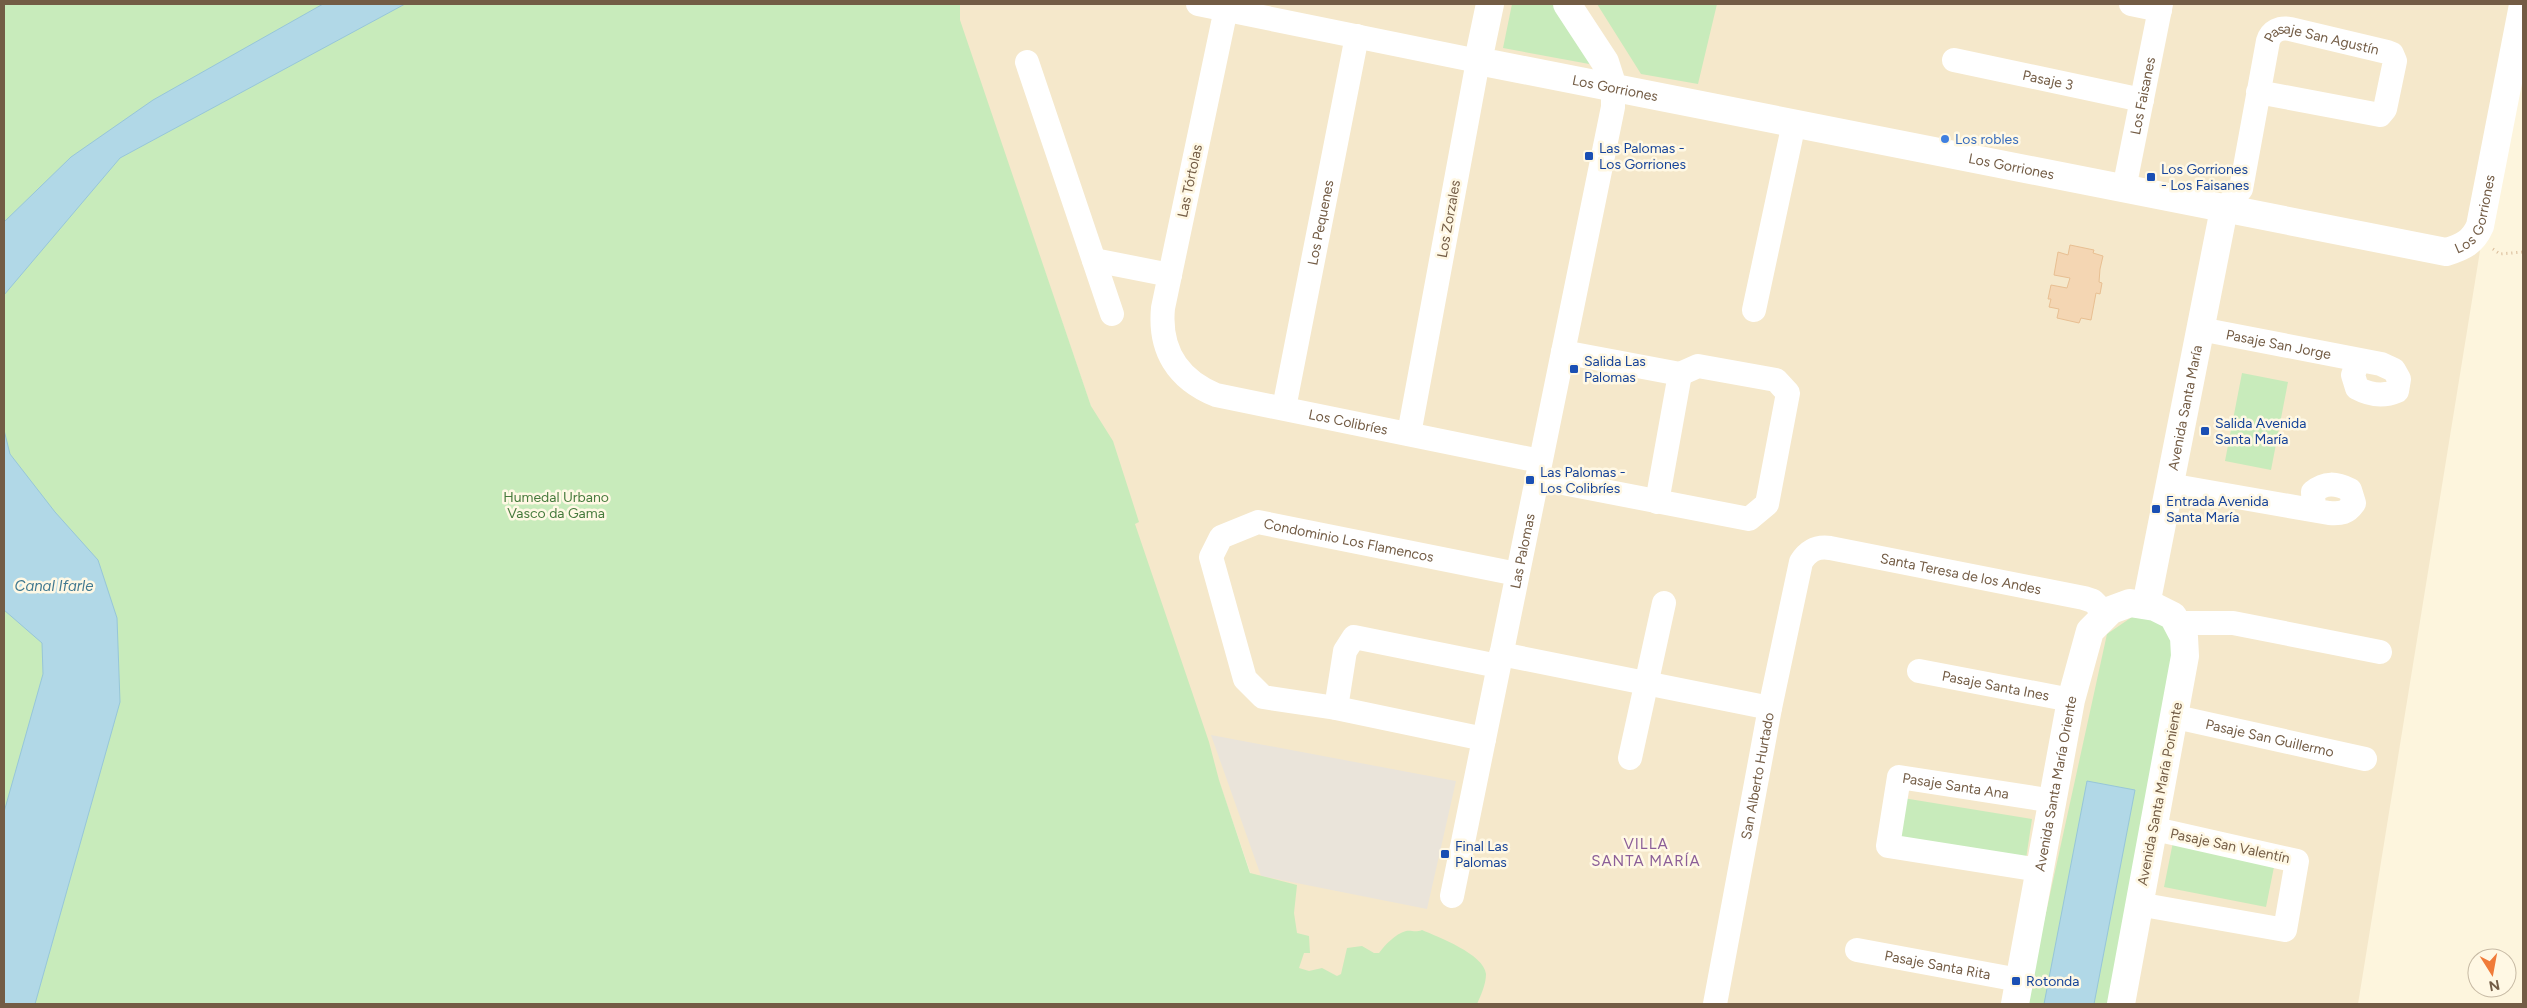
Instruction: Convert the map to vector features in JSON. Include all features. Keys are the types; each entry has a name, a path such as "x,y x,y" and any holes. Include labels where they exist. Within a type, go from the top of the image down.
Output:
{"street":[{"name":"Los Gorriones","path":"1198,4 1226,6 1478,61 2446,252 2456,249 2475,238 2480,226 2523,5"},
{"name":"Los Zorzales","path":"1409,434 1490,4"},
{"path":"1567,4 1605,62 1614,87"},
{"path":"2131,4 2160,7"},
{"name":"Las Tórtolas","path":"1170,359 1165,346 1162,321 1226,6"},
{"name":"Los Faisanes","path":"2124,189 2160,7"},
{"name":"Pasaje San Agustín","path":"2224,209 2241,189 2258,92 2269,38 2282,28 2387,52 2392,54 2395,61 2385,109 2380,115 2258,92"},
{"name":"Los Pequenes","path":"1284,408 1357,36"},
{"name":"Pasaje 3","path":"1954,60 2142,100"},
{"path":"1027,62 1112,314"},
{"name":"Las Palomas","path":"1452,896 1613,107 1614,87"},
{"path":"1754,310 1794,123"},
{"name":"Avenida Santa María","path":"2146,606 2224,209"},
{"path":"1094,260 1170,275"},
{"name":"Pasaje San Jorge","path":"2200,329 2358,361"},
{"path":"1563,352 1680,374 1657,502"},
{"name":"Los Colibríes","path":"1170,359 1184,376 1204,390 1216,395 1409,434 1657,502 1750,519 1767,504 1788,393 1776,380 1698,366 1680,374"},
{"path":"2169,485 2314,510"},
{"name":"Condominio Los Flamencos","path":"1484,739 1336,708 1263,697 1245,679 1211,557 1221,537 1258,522 1517,574"},
{"name":"Santa Teresa de los Andes","path":"1810,551 1830,548 2084,598 2093,601 2106,614"},
{"name":"San Alberto Hurtado","path":"1715,1004 1770,708 1801,562 1810,551"},
{"path":"1630,758 1664,602"},
{"name":"Avenida Santa María Oriente","path":"2017,992 2039,870 2054,801 2071,700 2090,631 2106,614 2130,603 2146,606"},
{"path":"2146,606 2163,609 2173,616 2177,623 2233,624 2380,652"},
{"name":"Avenida Santa María Poniente","path":"2122,1004 2138,904 2176,717 2186,656 2184,637 2177,623"},
{"path":"1336,708 1345,650 1354,637 1646,683 1770,708"},
{"name":"Pasaje Santa Ines","path":"1918,670 2071,700"},
{"name":"Pasaje San Guillermo","path":"2176,717 2365,758"},
{"name":"Pasaje Santa Ana","path":"2039,870 1888,846 1899,777 2054,801"},
{"name":"Pasaje San Valentín","path":"2138,904 2285,930 2297,861 2154,829"},
{"name":"Pasaje Santa Rita","path":"1858,950 2017,992"}],"path":[{"path":"2475,238 2500,254 2523,252"}],"shaded area":[{"path":"957,4 2520,4 2358,1004 1289,1004 1263,910 976,70 955,17"},
{"path":"1211,735 1456,781 1427,909 1261,876"}],"green space":[{"name":"Humedal Urbano Vasco da Gama","path":"4,4 960,4 960,20 1091,406 1113,441 1139,522 1135,524 1209,742 1219,780 1250,873 1297,885 1294,913 1297,933 1309,936 1310,953 1304,953 1299,968 1309,971 1322,968 1337,976 1341,974 1347,948 1362,946 1374,953 1379,953 1394,937 1406,931 1422,930 1469,953 1483,967 1486,974 1485,982 1477,1004 4,1004"},
{"path":"1512,4 1561,4 1600,66 1503,48"},
{"path":"1597,4 1717,4 1698,84 1641,74"},
{"path":"2242,373 2288,382 2271,470 2225,461"},
{"path":"2132,617 2162,621 2175,649 2109,1004 2026,1004 2107,634"},
{"path":"1903,798 2032,819 2026,859 1897,838"},
{"path":"2173,842 2275,862 2266,907 2164,887"}],"water":[{"path":"323,4 405,4 120,158 4,295 4,222 71,157 153,100"},
{"name":"Canal Ifarle","path":"4,430 10,454 55,512 98,560 117,618 120,702 35,1004 4,1004 4,812 43,674 42,643 4,610"},
{"path":"2087,781 2135,790 2094,1004 2044,1004"}],"building":[{"path":"2070,245 2094,250 2093,253 2103,256 2100,269 2099,282 2102,283 2100,294 2096,293 2091,320 2081,318 2079,323 2057,318 2059,309 2049,307 2051,299 2048,299 2051,285 2067,288 2070,278 2054,275 2058,252 2068,255"}],"place":[{"name":"Los robles","path":"1945,139"},
{"name":"Las Palomas - Los Gorriones","path":"1589,156"},
{"name":"Los Gorriones - Los Faisanes","path":"2151,177"},
{"name":"Salida Las Palomas","path":"1574,369"},
{"name":"Salida Avenida Santa María","path":"2205,431"},
{"name":"Las Palomas - Los Colibríes","path":"1530,480"},
{"name":"Entrada Avenida Santa María","path":"2156,509"},
{"name":"Final Las Palomas","path":"1445,854"},
{"name":"Rotonda","path":"2016,981"}],"district":[{"name":"VILLA SANTA MARÍA","path":"1646,852"}]}
